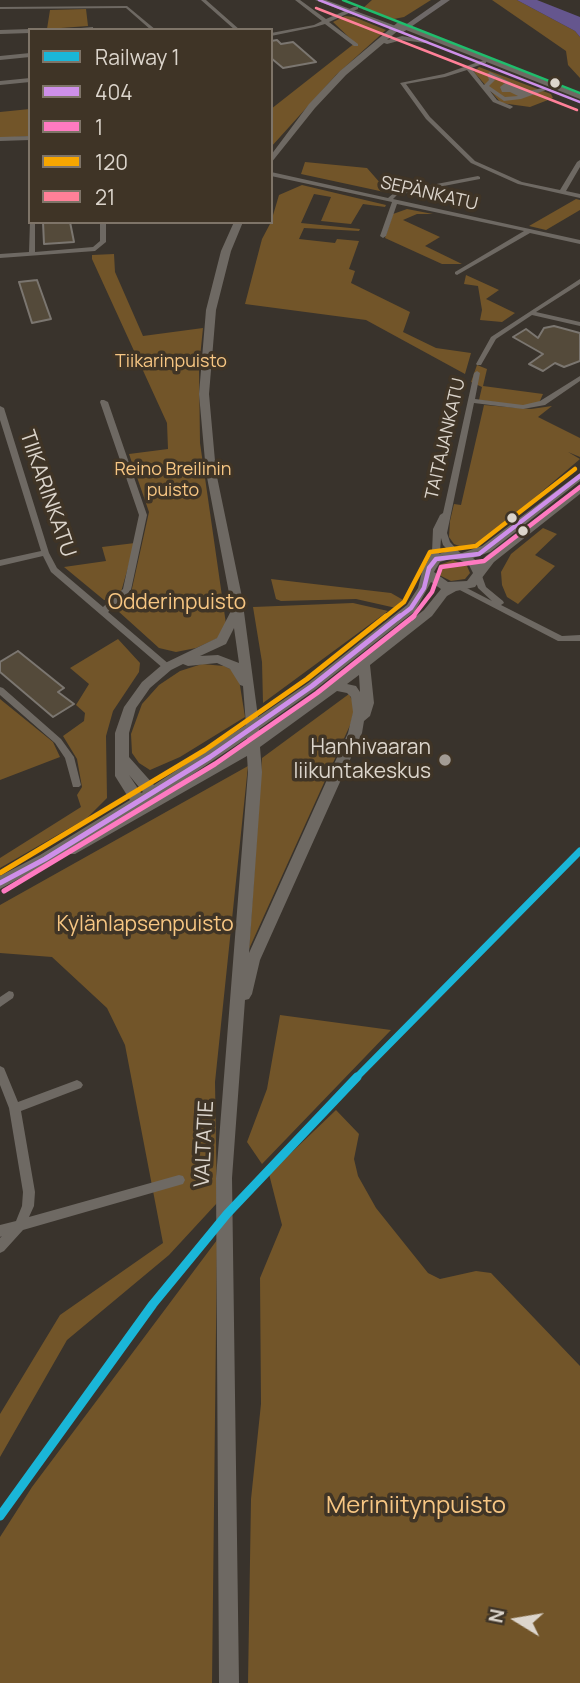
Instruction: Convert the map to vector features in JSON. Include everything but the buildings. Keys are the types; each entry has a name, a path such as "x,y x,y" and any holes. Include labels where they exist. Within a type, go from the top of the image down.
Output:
{"main road":[{"path":"319,0 401,28 580,99"},
{"path":"334,0 351,10"},
{"path":"273,158 332,84 436,0"},
{"path":"332,84 401,28 446,0"},
{"path":"401,28 430,42 580,99"},
{"path":"387,42 408,38 430,42"},
{"path":"0,139 28,138"},
{"name":"VALTATIE","path":"229,1683 224,1178 255,772 250,696 237,609 211,472 204,394 211,310 226,251 238,224"},
{"path":"156,797 172,780 312,687 398,621 419,596 430,568 443,556 461,556 486,549 580,476"},
{"path":"0,883 45,859 138,800 156,797 246,751 336,686 428,613 443,593 471,584 490,559 580,488"},
{"path":"461,556 474,563 478,574"},
{"path":"430,568 439,583 456,587"},
{"path":"138,800 122,776 122,733 130,707 146,685 167,667 222,640 237,609"},
{"path":"167,667 233,647 241,635"},
{"path":"196,659 218,659 236,666 250,696"},
{"path":"234,1029 253,960 368,703 364,664"},
{"path":"312,687 336,686 351,689 357,696 359,712 355,733"},
{"path":"122,758 156,797"},
{"path":"143,779 172,780"},
{"path":"45,859 90,841 138,800"}],"street":[{"path":"203,0 236,28"},
{"path":"297,0 356,45"},
{"path":"91,3 91,28"},
{"path":"0,8 91,3 134,9 152,28"},
{"path":"273,34 325,23 351,10"},
{"path":"0,32 28,31"},
{"path":"0,58 28,55"},
{"path":"484,62 403,83 428,118 473,162 520,183 580,196"},
{"path":"468,68 495,101 509,107"},
{"path":"490,74 524,93 526,97 504,99 486,84 492,80 490,74"},
{"path":"0,83 28,80"},
{"path":"502,86 501,89 510,85"},
{"path":"504,99 543,90"},
{"path":"562,192 580,162"},
{"name":"SEPÄNKATU","path":"273,174 580,242"},
{"path":"383,236 395,194 478,178"},
{"path":"32,224 32,254"},
{"path":"0,256 95,249 104,237 103,224"},
{"path":"457,273 529,231"},
{"path":"530,313 580,281"},
{"path":"530,313 580,324"},
{"name":"TAITAJANKATU","path":"461,556 444,541 446,512 474,401 478,369 493,338 530,313"},
{"path":"474,401 523,407 542,403 580,378"},
{"path":"103,612 127,590 143,515 104,401"},
{"name":"TIIKARINKATU","path":"0,408 45,554 61,578 167,667"},
{"name":"TAITAJANKATU","path":"430,568 436,552 437,529 446,512"},
{"path":"0,564 45,554"},
{"path":"478,574 482,587 511,612"},
{"path":"456,587 561,639 580,638"},
{"path":"0,690 58,741 72,765 76,785"},
{"path":"0,1072 15,1108 29,1186 28,1206 20,1225 0,1247"},
{"path":"15,1108 77,1085"},
{"path":"0,1231 179,1180"}],"green space":[{"path":"372,0 431,0 404,17 394,19 362,9"},
{"path":"492,0 517,0 575,31 580,37 580,78 568,65 566,51"},
{"path":"86,9 88,26 47,28 50,10"},
{"path":"345,16 354,17 386,30 336,75 273,145 273,107 355,43 333,22"},
{"path":"479,67 551,94 553,98 530,107 501,103 474,72"},
{"path":"28,109 28,136 0,138 0,112"},
{"path":"305,162 367,168 389,193 301,174"},
{"path":"302,185 386,205 363,204 351,224 321,221 331,197 314,194 301,223 360,229 304,228 299,239 335,243 337,239 359,241 349,269 355,271 351,283 410,312 403,332 436,348 471,353 465,374 366,320 245,304 262,239 270,224 273,224 279,195"},
{"path":"576,199 580,200 580,210 546,230 529,226"},
{"path":"407,209 433,214 417,214 403,220 440,237 425,246 462,264 442,264 385,238 393,214"},
{"path":"114,254 115,272 143,336 203,328 199,367 200,443 226,624 218,638 196,648 176,652 159,648 118,611 131,593 149,512 129,454 168,449 167,423 92,259 92,255"},
{"path":"466,275 499,290 486,299 515,313 502,322 480,320 482,310 478,286 464,284"},
{"path":"477,365 487,369 483,386 543,394 539,403 523,406 479,400 482,387 471,382"},
{"path":"484,405 531,409 552,406 538,417 580,438 580,457 568,452 580,459 477,547 464,548 454,544 449,537 450,521 454,504 461,505"},
{"path":"543,528 557,534 535,555 555,566 518,604 507,597 501,572 511,554"},
{"path":"135,543 121,592 115,599 104,600 64,567 106,561 102,547"},
{"path":"453,560 467,566 470,573 465,579 451,581 439,575 439,565"},
{"path":"271,579 391,593 405,601 396,608 356,599 281,601 276,599"},
{"path":"353,603 388,611 263,703 262,662 253,607"},
{"path":"118,639 140,663 139,672 113,711 106,736 107,798 87,818 0,868 0,858 81,807 77,795 82,787 77,759 63,736 84,721 85,713 76,705 89,684 70,668"},
{"path":"202,664 224,666 238,673 245,717 180,757 150,770 139,763 132,753 131,734 142,704 159,685 180,671"},
{"path":"349,694 355,706 351,723 249,949 262,758"},
{"path":"0,699 53,742 60,757 0,780"},
{"name":"Kylänlapsenpuisto","path":"248,766 215,1082 217,1203 169,1255 67,1340 0,1457 0,1414 60,1315 163,1243 125,1045 107,1008 52,957 0,953 0,905"},
{"path":"280,1015 391,1030 262,1164 247,1142 267,1089"},
{"name":"Meriniitynpuisto","path":"336,1110 359,1134 354,1159 358,1176 376,1208 428,1273 440,1279 476,1271 491,1273 580,1366 580,1683 248,1683 251,1499 261,1404 260,1278 282,1225 269,1174"},
{"path":"217,1240 212,1683 0,1683 0,1537 32,1487"}],"shaded area":[{"path":"517,0 537,0 580,17 580,37 575,31"}],"rail line":[{"name":"1","path":"0,1516 153,1304 227,1214 390,1042 580,851"}],"transit line":[{"name":"404","path":"319,0 580,102"},
{"path":"343,0 580,93"},
{"name":"21","path":"316,8 577,110"},
{"name":"120","path":"0,873 205,750 307,679 404,602 416,584 421,564 430,552 476,546 575,469"},
{"name":"404","path":"0,883 45,859 210,757 312,686 411,608 424,588 429,568 436,559 479,554 580,476"},
{"name":"1","path":"4,891 50,866 215,764 317,693 417,614 432,592 441,567 484,561 580,487"}],"place":[{"name":"Hanhivaaran liikuntakeskus","path":"445,760"}],"park label":[{"name":"Tiikarinpuisto","path":"171,362"},
{"name":"Reino Breilinin puisto","path":"173,480"},
{"name":"Odderinpuisto","path":"177,603"}]}
